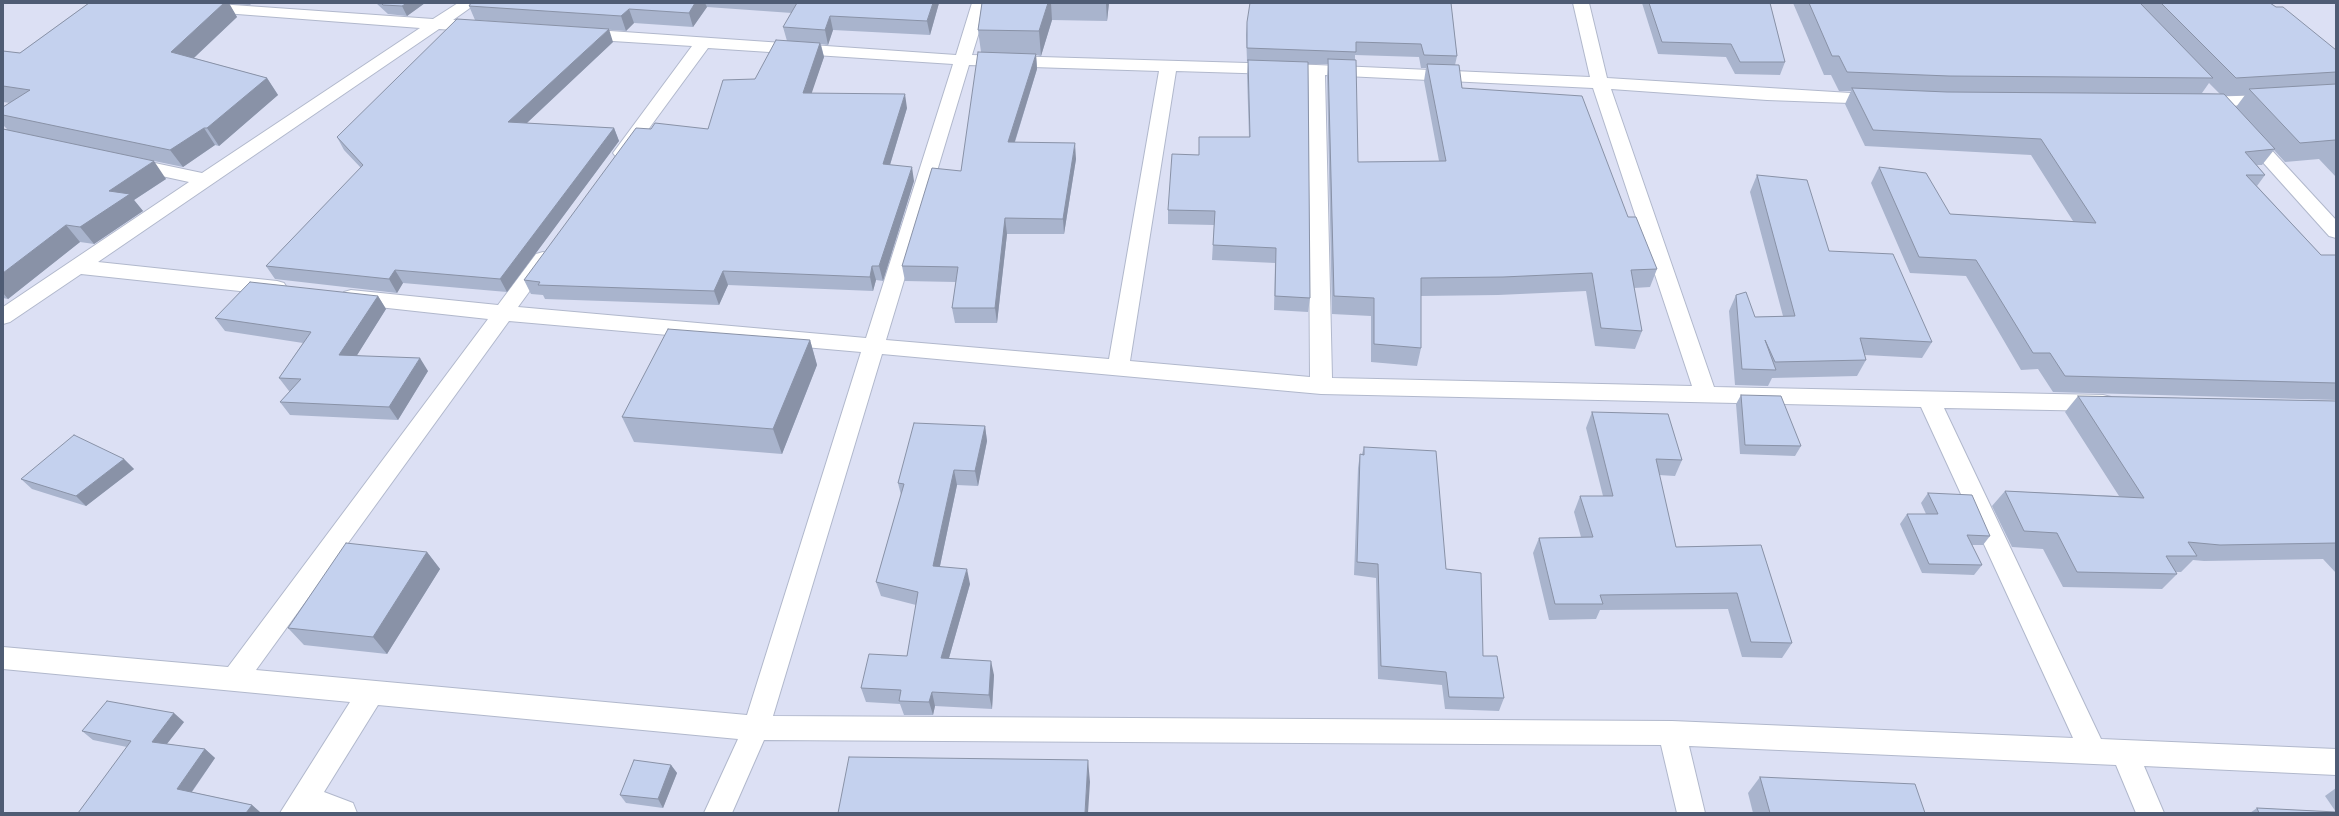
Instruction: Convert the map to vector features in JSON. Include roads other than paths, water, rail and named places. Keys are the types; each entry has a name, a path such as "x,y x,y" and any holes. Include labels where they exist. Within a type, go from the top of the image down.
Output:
{"street":[{"path":"3,317 469,3"},
{"path":"718,813 756,728 980,3"},
{"path":"1581,3 1600,83 1706,395"},
{"path":"190,7 498,28"},
{"path":"561,32 962,60 1316,70 1600,83 1767,95 1892,99"},
{"path":"610,168 703,43"},
{"path":"1118,368 1168,66"},
{"path":"1316,70 1321,386"},
{"path":"2202,86 2336,232"},
{"path":"2186,102 2218,103 2289,99"},
{"path":"112,160 206,180"},
{"path":"234,680 554,244"},
{"path":"78,267 298,291"},
{"path":"330,294 503,313 1321,386 2121,404"},
{"path":"1929,400 2094,752"},
{"path":"3,658 756,728 1672,733 2336,762"},
{"path":"343,813 299,805 371,693"},
{"path":"1672,733 1691,813"},
{"path":"2125,753 2150,813"}]}
